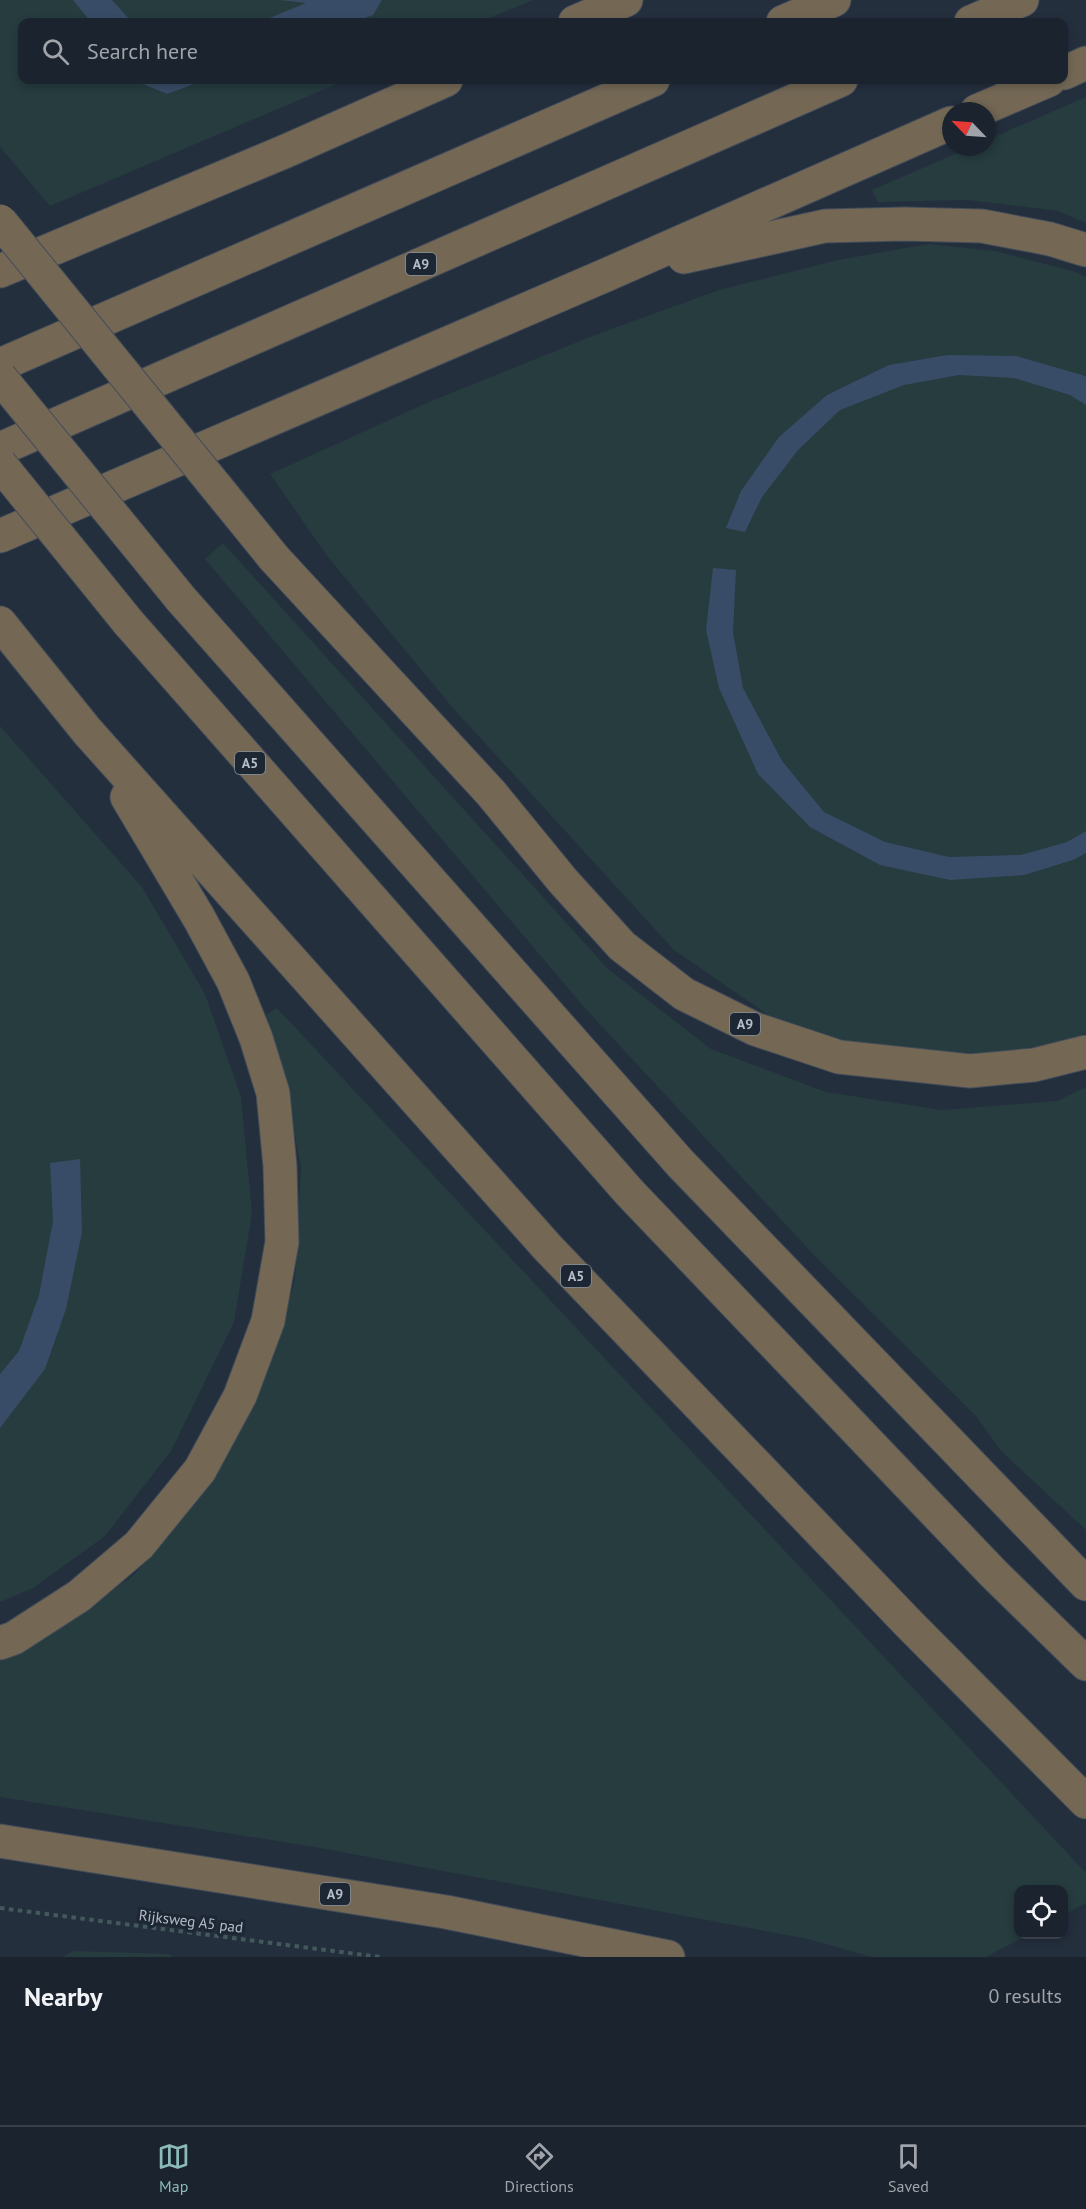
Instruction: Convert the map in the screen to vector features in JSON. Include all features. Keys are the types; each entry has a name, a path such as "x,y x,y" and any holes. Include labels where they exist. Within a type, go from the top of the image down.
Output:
{"highway":[{"path":"584,18 626,0"},
{"path":"792,18 834,0"},
{"path":"980,18 1022,0"},
{"path":"1068,71 1086,63"},
{"path":"0,271 286,151 437,84"},
{"path":"0,365 644,84"},
{"name":"A9","path":"0,449 832,84"},
{"path":"996,103 1040,84"},
{"path":"0,536 606,275 942,127"},
{"name":"A9","path":"0,221 274,558 491,793 563,881 622,946 684,994 755,1029 839,1057 970,1071 1034,1065 1086,1052"},
{"path":"606,275 825,226 905,224 982,226 1050,239 1086,250"},
{"path":"0,377 181,599 680,1163 1086,1584"},
{"name":"A5","path":"0,464 128,622 630,1193 993,1573 1086,1664"},
{"name":"A5","path":"0,623 87,731 548,1248 909,1624 1086,1802"},
{"name":"A5","path":"0,1643 14,1638 79,1596 139,1545 201,1470 240,1396 268,1321 282,1242 280,1166 273,1093 256,1038 233,981 205,929 87,731"},
{"name":"A9","path":"0,1841 446,1912 668,1957"}],"path":[{"name":"Rijksweg A5 pad","path":"0,1908 380,1957"}],"green space":[{"path":"0,0 533,0 490,18 18,18 18,84 337,84 50,206 0,147"},
{"path":"1086,97 1086,223 1058,211 968,200 878,202 872,190 950,156 996,156 996,136"},
{"path":"928,244 995,251 1076,272 1086,277 1086,1033 1066,1042 966,1058 862,1049 774,1019 674,950 452,707 328,557 270,474 429,402 595,335 719,290 838,260"},
{"path":"223,543 608,969 711,1049 826,1092 942,1110 1057,1101 1086,1087 1086,1530 1001,1451 976,1416 813,1254 583,1006 205,559"},
{"path":"0,726 142,887 205,994 241,1097 252,1213 234,1322 171,1451 105,1536 33,1588 0,1602"},
{"path":"277,1008 1086,1873 1086,1903 1068,1913 1068,1885 1014,1885 1014,1939 1020,1939 986,1957 872,1957 808,1939 315,1847 0,1797 0,1654 68,1622 134,1575 210,1483 255,1405 295,1281 301,1168 282,1066 266,1015"},
{"path":"73,1951 169,1954 173,1957 63,1957"}],"water":[{"path":"73,0 112,0 128,18 88,18"},
{"path":"280,0 382,0 373,15 365,18 270,18 306,3"},
{"path":"143,84 194,84 167,94"},
{"path":"948,355 1016,356 1082,375 1086,377 1086,405 1070,395 1014,378 959,375 904,385 840,410 798,450 762,497 745,532 726,528 741,491 779,437 827,395 889,365"},
{"path":"713,568 736,570 733,632 743,688 782,761 824,812 885,842 949,857 1021,855 1067,842 1086,831 1086,853 1073,860 1024,875 950,880 880,865 810,827 758,774 719,688 706,630"},
{"path":"80,1159 82,1232 66,1309 45,1369 0,1428 0,1374 19,1351 39,1295 53,1221 50,1163"}]}
